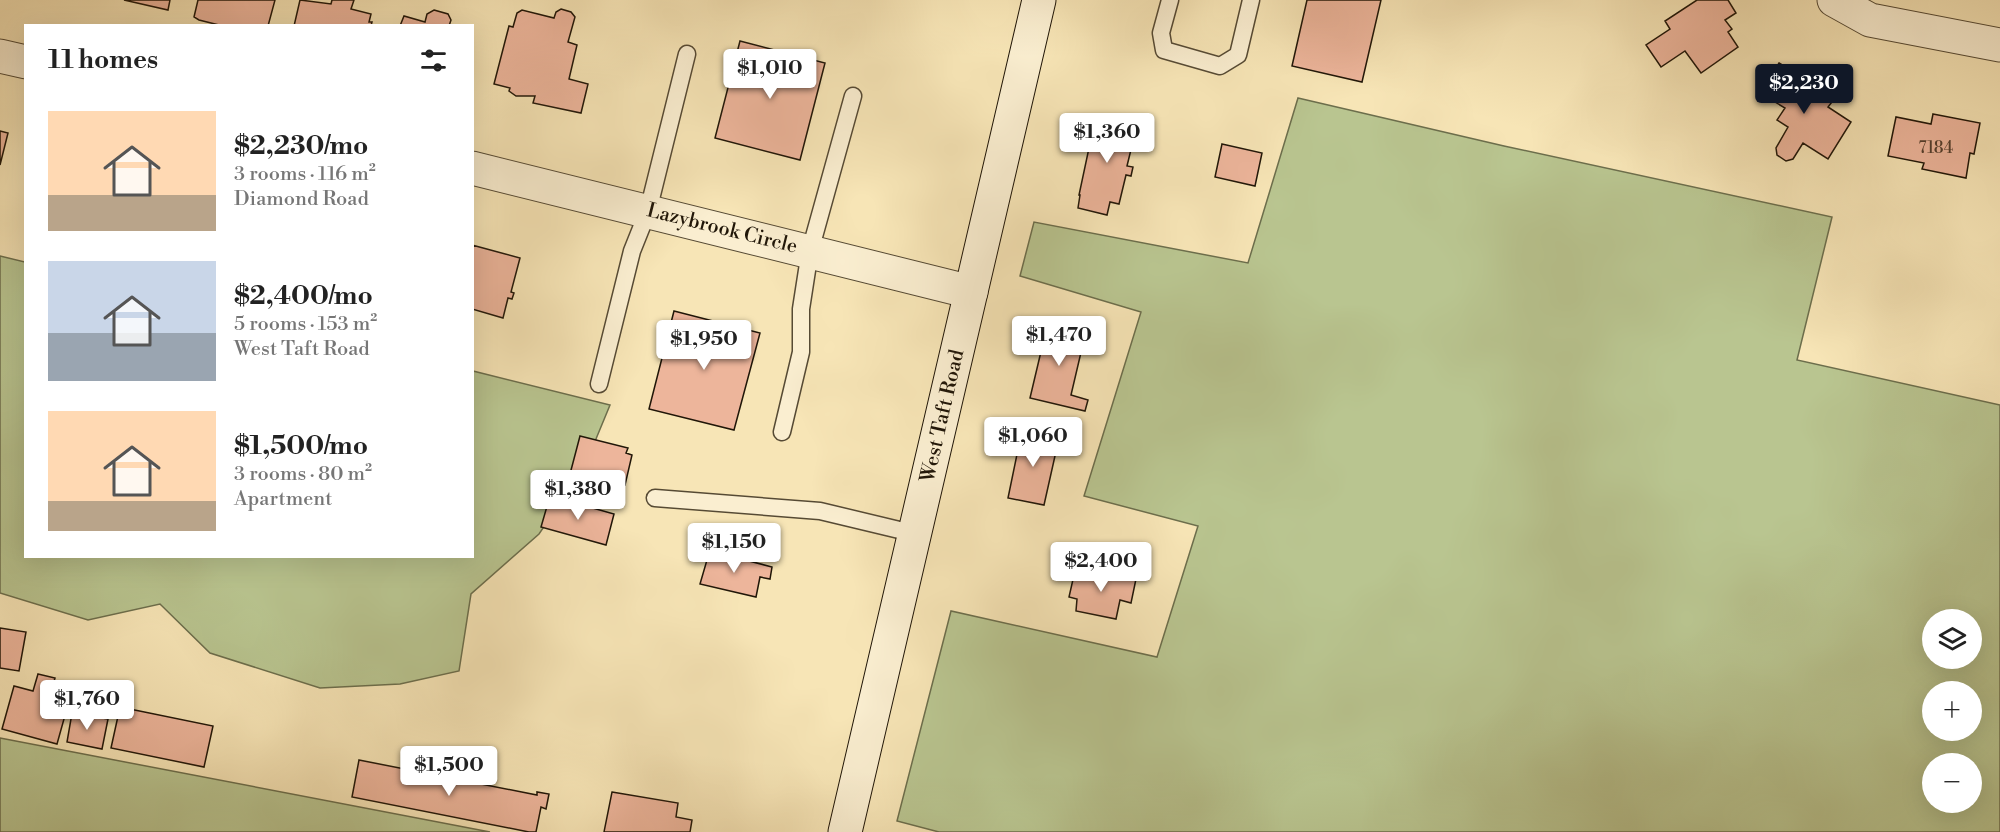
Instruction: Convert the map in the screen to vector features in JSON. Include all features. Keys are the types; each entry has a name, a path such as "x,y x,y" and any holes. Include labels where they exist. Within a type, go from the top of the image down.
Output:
{"main road":[{"name":"West Taft Road","path":"845,832 1039,0"},
{"path":"1834,0 1870,20 2000,45"},
{"path":"0,56 24,62"},
{"name":"Lazybrook Circle","path":"474,168 971,292"}],"lane":[{"path":"1170,0 1161,33 1164,50 1220,66 1238,55 1251,0"},
{"path":"598,384 632,251 648,211 687,54"},
{"path":"782,432 801,352 801,309 810,251 853,96"},
{"path":"655,498 820,511 915,534"}],"green space":[{"path":"1298,98 1504,146 1832,217 1797,360 2000,405 2000,832 939,832 897,821 951,611 1157,657 1198,526 1084,496 1141,312 1020,276 1034,222 1248,263"},
{"path":"0,256 24,262 24,558 474,558 474,371 610,405 584,468 539,534 471,594 459,671 400,684 320,688 210,653 160,604 88,620 0,593"},
{"path":"0,738 490,832 0,832"}],"building":[{"path":"124,0 170,0 168,10"},
{"path":"198,0 275,0 269,24 215,24 194,17"},
{"path":"300,0 331,4 332,0 354,0 351,9 371,14 369,22 372,22 372,24 294,24"},
{"path":"1307,0 1381,0 1362,82 1292,66"},
{"path":"1697,0 1728,0 1736,13 1725,20 1732,29 1728,32 1738,47 1701,73 1685,51 1661,67 1646,45 1670,29 1665,21"},
{"path":"561,9 571,12 575,17 568,42 577,45 569,79 588,84 581,113 533,103 535,96 516,96 509,91 510,88 494,84 509,26 513,27 517,13 522,10 554,18 556,12"},
{"path":"434,10 448,14 451,20 450,24 401,24 404,16 425,22 427,14"},
{"path":"740,41 825,63 800,160 715,138"},
{"path":"1779,63 1835,98 1828,107 1851,122 1828,159 1803,143 1793,159 1786,161 1777,155 1776,148 1788,127 1777,120 1785,108 1760,93"},
{"path":"1933,114 1980,123 1974,154 1970,153 1966,178 1922,169 1924,163 1888,156 1896,117 1931,124"},
{"path":"1096,115 1137,125 1127,166 1133,167 1131,176 1126,175 1119,204 1110,202 1107,215 1078,208"},
{"path":"0,131 8,133 0,165"},
{"path":"1222,144 1262,153 1255,186 1215,177"},
{"path":"474,246 520,258 511,292 514,293 512,299 508,298 503,318 474,310"},
{"path":"674,311 760,333 734,430 649,409"},
{"path":"1048,322 1086,331 1071,395 1088,400 1085,411 1030,398"},
{"path":"1022,430 1059,438 1044,505 1008,498"},
{"path":"580,436 628,448 626,453 632,455 625,485 618,483 613,506 565,493"},
{"path":"550,496 614,514 606,545 541,527"},
{"path":"715,552 772,567 770,579 760,577 756,597 700,584 709,553 714,554"},
{"path":"1084,568 1136,579 1131,603 1120,600 1116,619 1076,611 1077,599 1069,597 1074,575 1083,577"},
{"path":"0,628 26,632 19,671 0,668"},
{"path":"38,674 55,678 50,695 69,701 57,744 2,729 14,686 33,691"},
{"path":"120,707 213,726 204,767 111,748"},
{"path":"72,713 108,719 102,749 67,742"},
{"path":"359,760 537,795 537,792 549,794 546,809 541,807 536,832 529,832 352,797"},
{"path":"612,792 678,803 676,817 692,820 690,832 604,832"}]}
